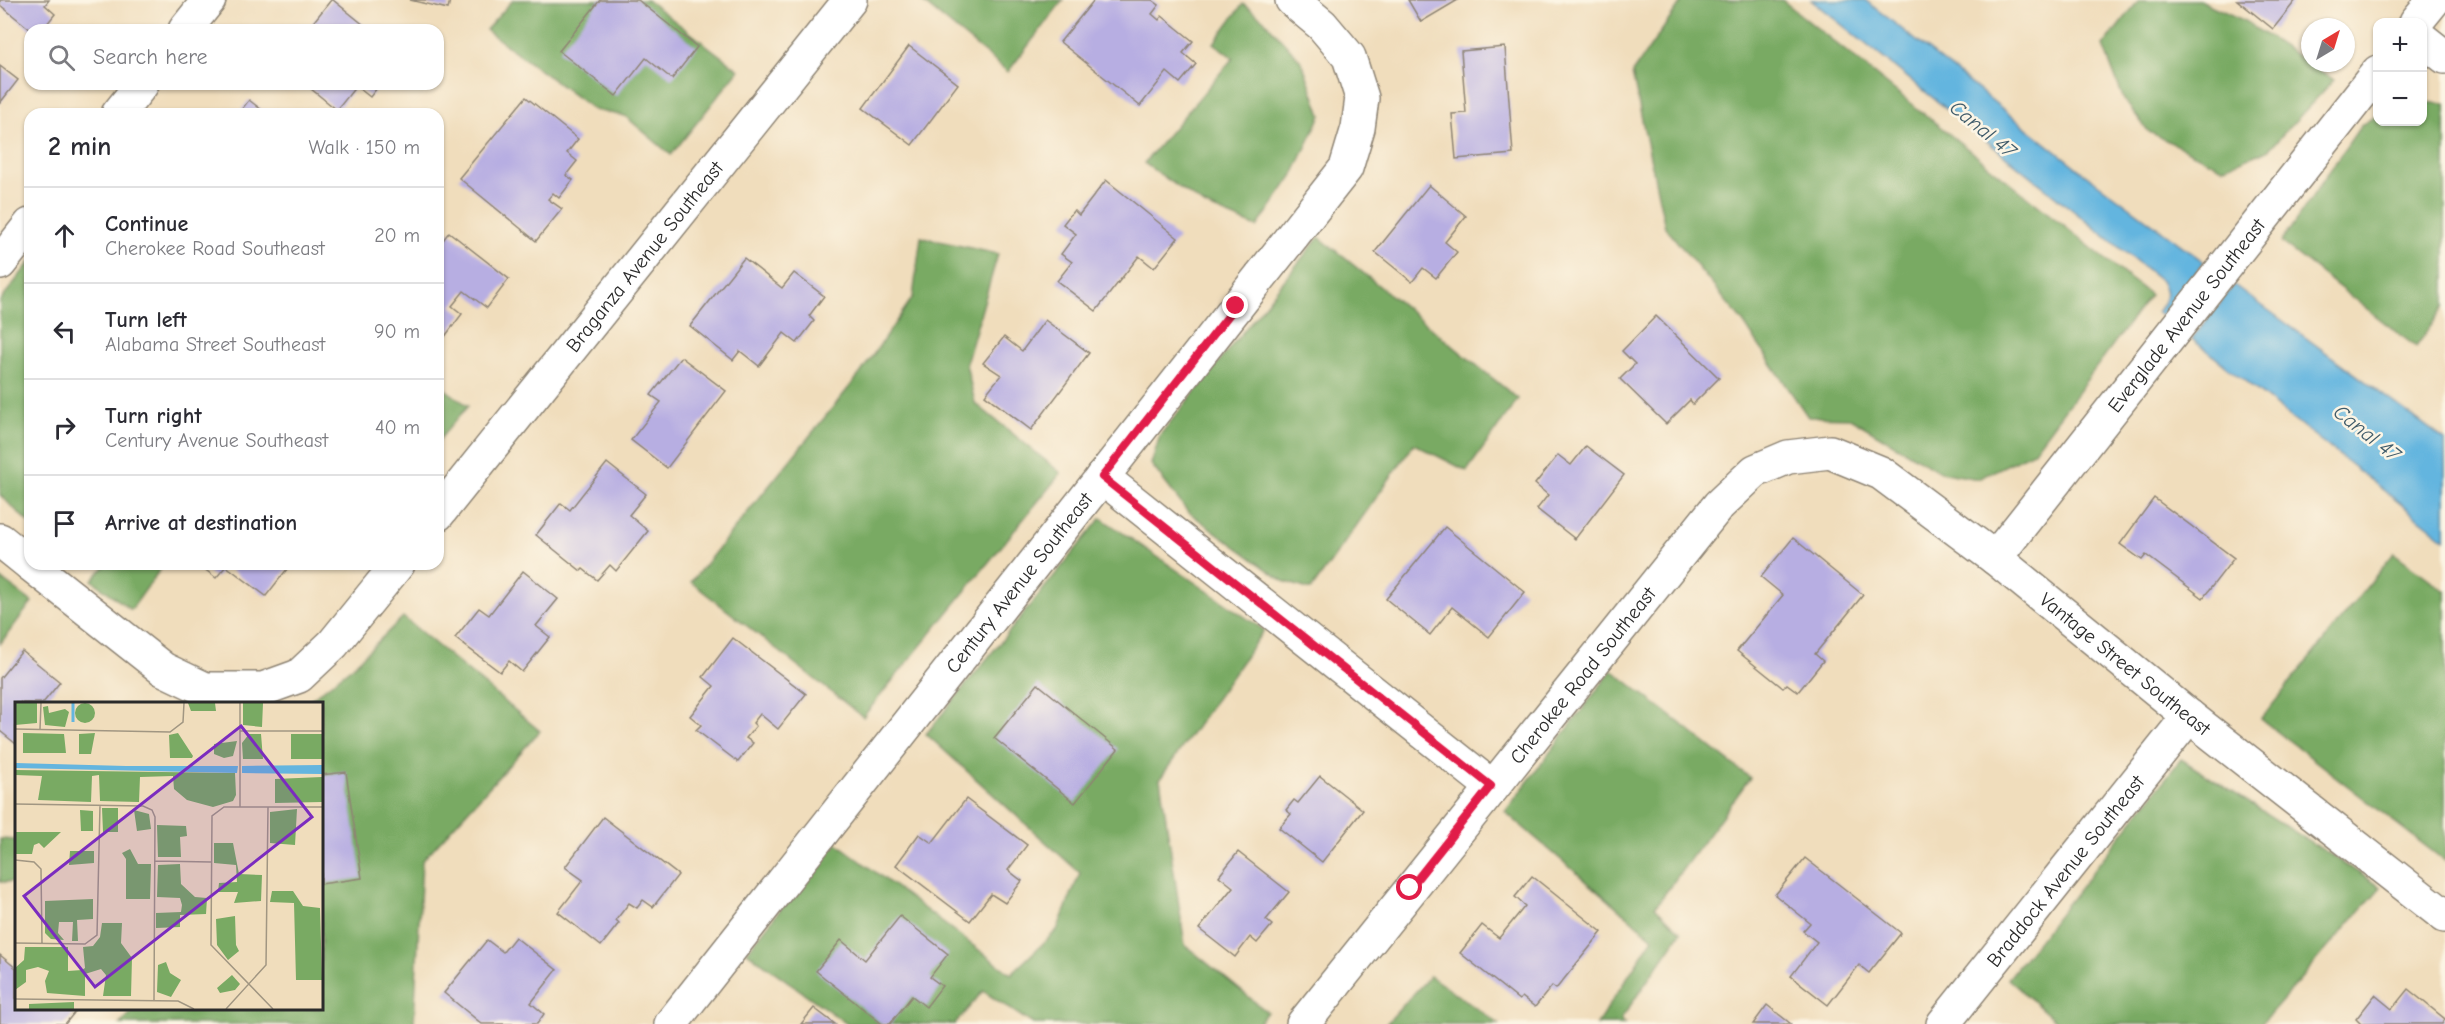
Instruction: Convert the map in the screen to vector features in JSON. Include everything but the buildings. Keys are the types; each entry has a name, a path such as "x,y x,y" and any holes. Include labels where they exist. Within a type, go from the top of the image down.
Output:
{"street":[{"path":"190,24 209,0"},
{"name":"Braganza Avenue Southeast","path":"444,507 850,0"},
{"name":"Century Avenue Southeast","path":"671,1024 1346,168 1358,128 1362,98 1349,57 1322,25 1292,0"},
{"path":"2419,18 2434,0"},
{"path":"2427,43 2445,57"},
{"name":"Everglade Avenue Southeast","path":"1995,558 2373,78"},
{"path":"123,108 137,90"},
{"path":"0,263 24,233"},
{"name":"Vantage Street Southeast","path":"1788,457 1830,452 1881,472 1995,558 2189,716 2445,916"},
{"name":"Cherokee Road Southeast","path":"1303,1024 1491,786 1719,505 1755,471 1788,457"},
{"path":"1102,477 1491,786"},
{"path":"0,540 24,559"},
{"path":"38,570 163,669 205,688 262,689 299,676 333,644 393,570"},
{"name":"Braddock Avenue Southeast","path":"1943,1024 2189,716"}],"green space":[{"path":"513,0 647,0 739,70 671,155 625,116 594,110 486,30"},
{"path":"920,0 1063,0 1008,72"},
{"path":"1683,0 1782,0 2150,295 2033,452 1978,479 1940,472 1850,418 1808,417 1743,322 1665,227 1632,73"},
{"path":"2139,0 2199,0 2243,20 2301,58 2301,72 2322,72 2334,80 2268,150 2223,168 2149,132 2124,100 2103,46"},
{"path":"1243,4 1263,19 1302,62 1321,115 1293,175 1257,227 1206,206 1144,163 1233,58 1214,43"},
{"path":"2427,102 2445,104 2445,306 2416,347 2281,242 2361,125 2373,118 2373,126 2427,126"},
{"path":"921,237 998,254 966,364 975,403 1061,473 863,717 691,582 860,374 913,297"},
{"path":"1319,237 1518,399 1467,471 1414,444 1311,590 1283,581 1187,511 1151,464 1160,435"},
{"path":"24,270 24,518 0,495 0,301"},
{"path":"444,388 468,406 444,434"},
{"path":"1101,518 1264,630 1160,779 1185,945 1267,1012 1258,1024 1033,1024 983,991 955,1024 847,1024 747,952 834,841 1011,974 1057,930 1080,873 926,734"},
{"path":"2394,553 2445,591 2445,861 2261,719"},
{"path":"101,570 160,570 131,610 92,580"},
{"path":"0,578 32,602 0,644"},
{"path":"403,617 540,731 422,861 414,1024 120,1024 135,1009 322,1009 322,702 307,702 352,667"},
{"path":"1612,670 1750,778 1655,907 1681,932 1621,1019 1625,1024 1597,1024 1653,938 1505,812"},
{"path":"2181,759 2381,887 2261,1024 2059,1024 2008,979"},
{"path":"0,839 15,840 15,882 0,882"},
{"path":"1430,976 1499,1024 1386,1024"}],"water":[{"name":"Canal 47","path":"1811,0 1865,0 2081,171 2204,262 2162,316 2157,312 2165,297 2165,289 2161,281"},
{"name":"Canal 47","path":"2234,285 2445,440 2445,539 2192,339"}],"route":[{"path":"1236,306 1102,477 1491,786 1410,888"}]}
